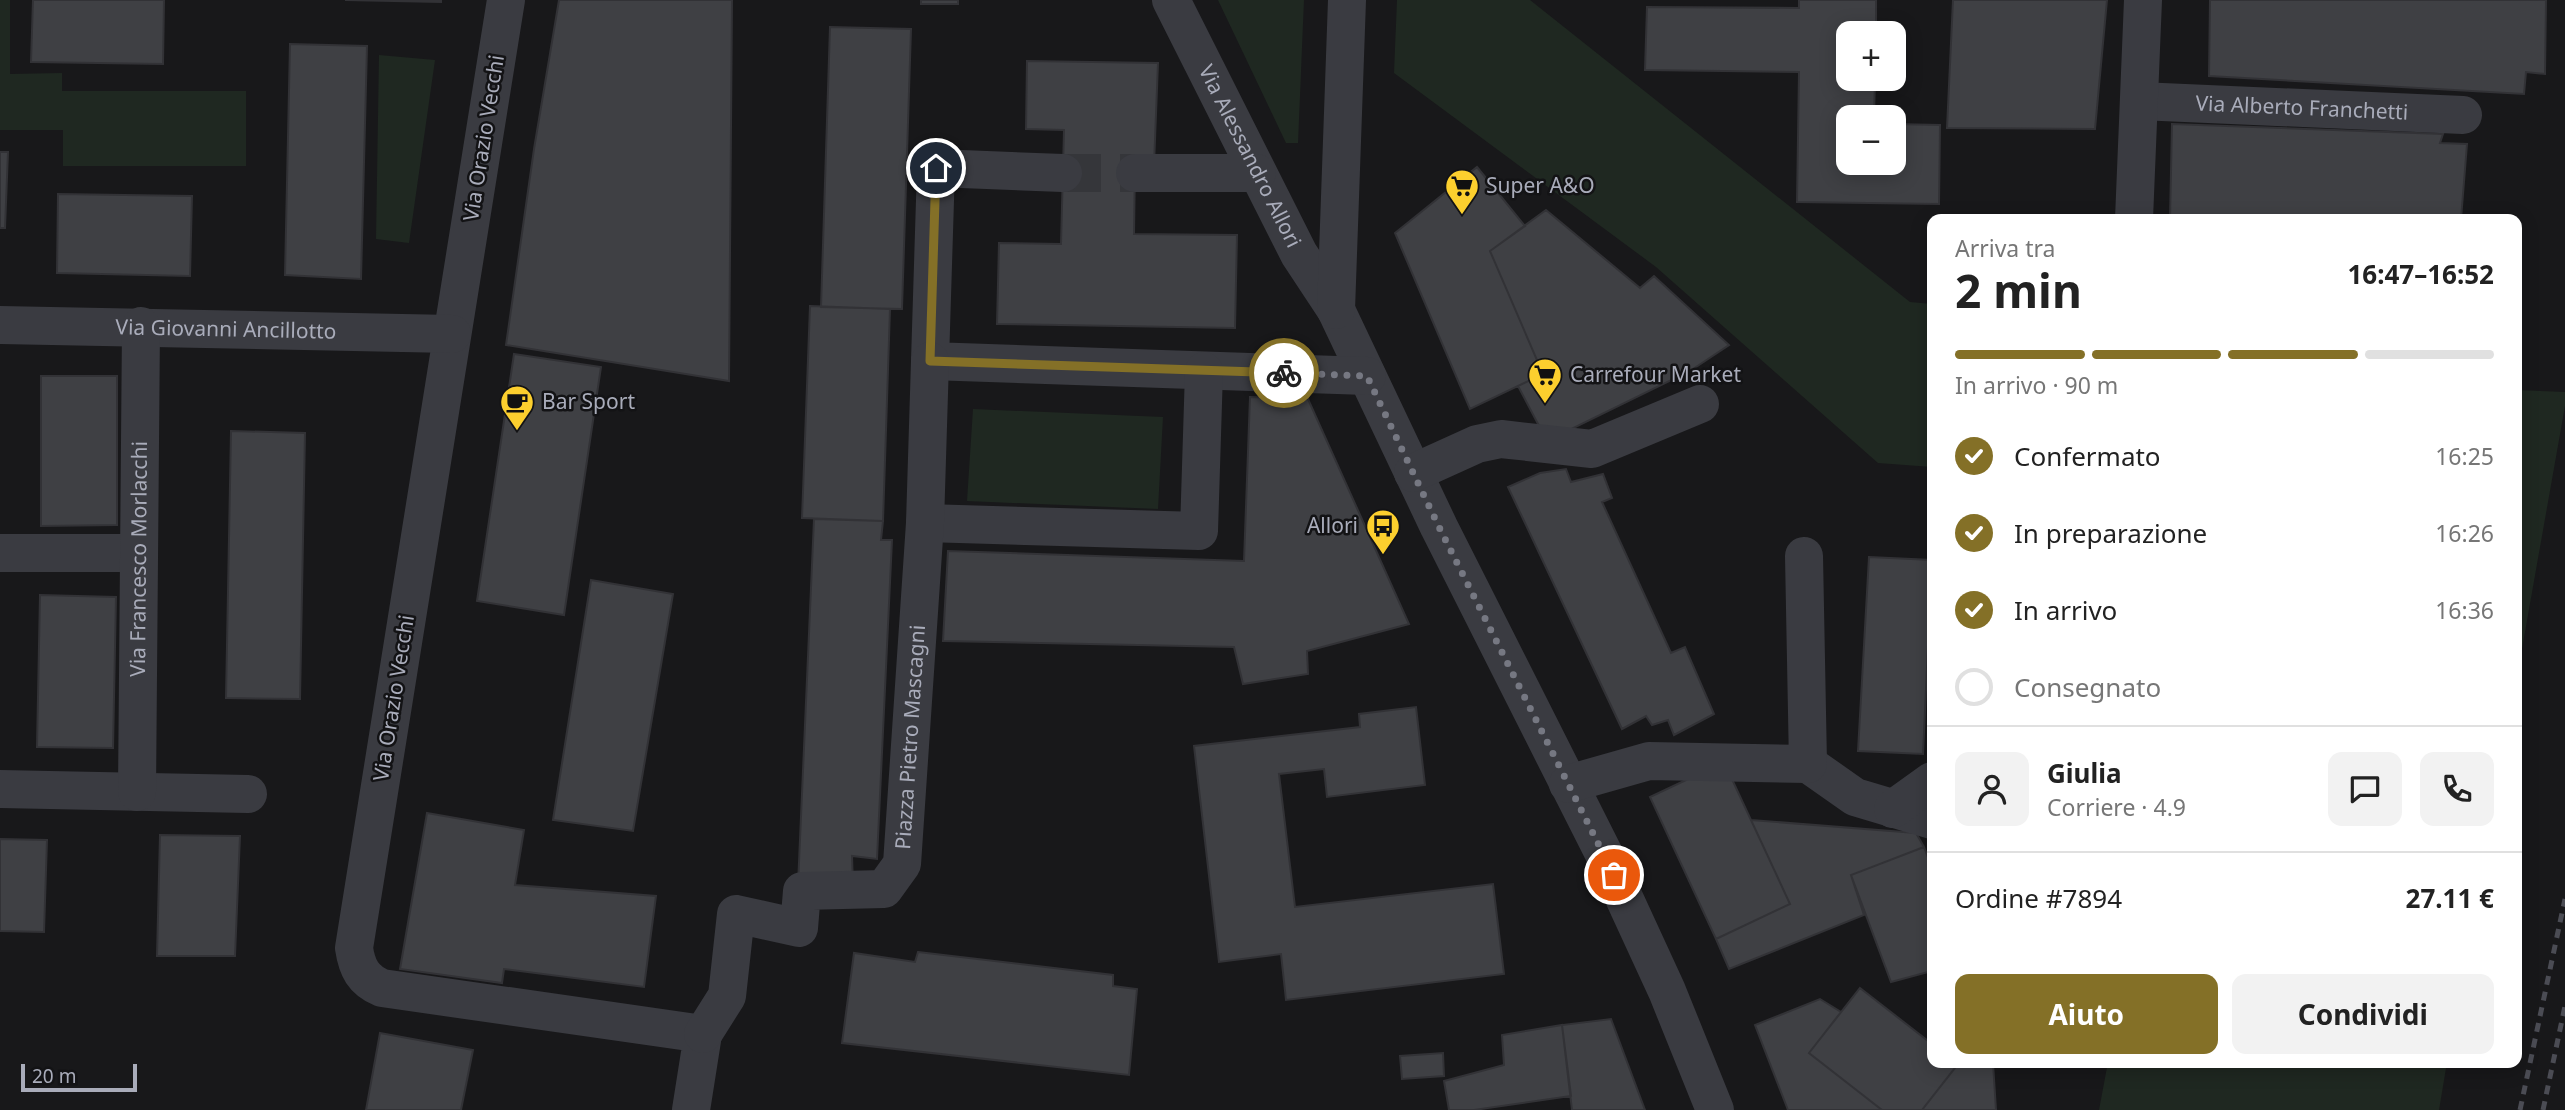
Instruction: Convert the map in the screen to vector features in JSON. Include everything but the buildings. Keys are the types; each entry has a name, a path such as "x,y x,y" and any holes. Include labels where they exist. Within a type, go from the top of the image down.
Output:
{"street":[{"name":"Via Orazio Vecchi","path":"506,0 354,948 357,963 367,979 382,988 704,1034"},
{"name":"Via Alessandro Allori","path":"1171,0 1299,254 1336,310 1413,473 1569,784 1667,991 1715,1110"},
{"name":"Via Alessandro Allori","path":"1336,310 1348,0"},
{"path":"2134,214 2143,0"},
{"name":"Via Alberto Franchetti","path":"2139,101 2463,115"},
{"name":"Piazza Pietro Mascagni","path":"704,1034 727,996 736,914 799,928 802,891 884,889 902,864 925,523 936,168 1063,173"},
{"path":"1135,173 1257,173"},
{"name":"Via Giovanni Ancillotto","path":"0,325 452,334"},
{"name":"Via Francesco Morlacchi","path":"138,792 141,327"},
{"path":"930,361 1367,376"},
{"path":"925,523 1199,531 1203,371"},
{"path":"1413,473 1476,444 1502,439 1592,449 1700,404"},
{"path":"0,553 138,553"},
{"path":"1804,556 1808,764"},
{"path":"1569,784 1649,761 1808,764 1855,797 1927,819"},
{"path":"1894,809 1927,785"},
{"path":"0,789 248,794"},
{"path":"691,1110 704,1034"}],"shaded area":[{"path":"0,0 10,0 10,74 62,73 62,91 246,91 246,166 63,166 63,130 0,130"},
{"path":"1218,0 1304,0 1298,143 1286,143"},
{"path":"1397,0 1530,0 1910,302 1927,304 1927,467 1878,463 1656,267 1394,73"},
{"path":"379,55 435,60 409,243 376,239"},
{"path":"2522,390 2565,392 2565,406 2522,649"},
{"path":"973,409 1163,417 1158,509 967,501"},
{"path":"2107,1068 2446,1068 2439,1110 2099,1110"}],"tunnel":[{"path":"1063,173 1135,173"}],"railway":[{"path":"2520,1110 2565,899"},
{"path":"2543,1110 2565,1006"}],"way so far":[{"path":"1284,373 1367,376 1439,527 1614,875"}],"place":[{"name":"Super A&O","path":"1462,216"},
{"name":"Carrefour Market","path":"1545,405"},
{"name":"Bar Sport","path":"517,432"},
{"name":"Allori","path":"1383,556"}],"route":[{"path":"936,168 930,361 1284,373"}]}
